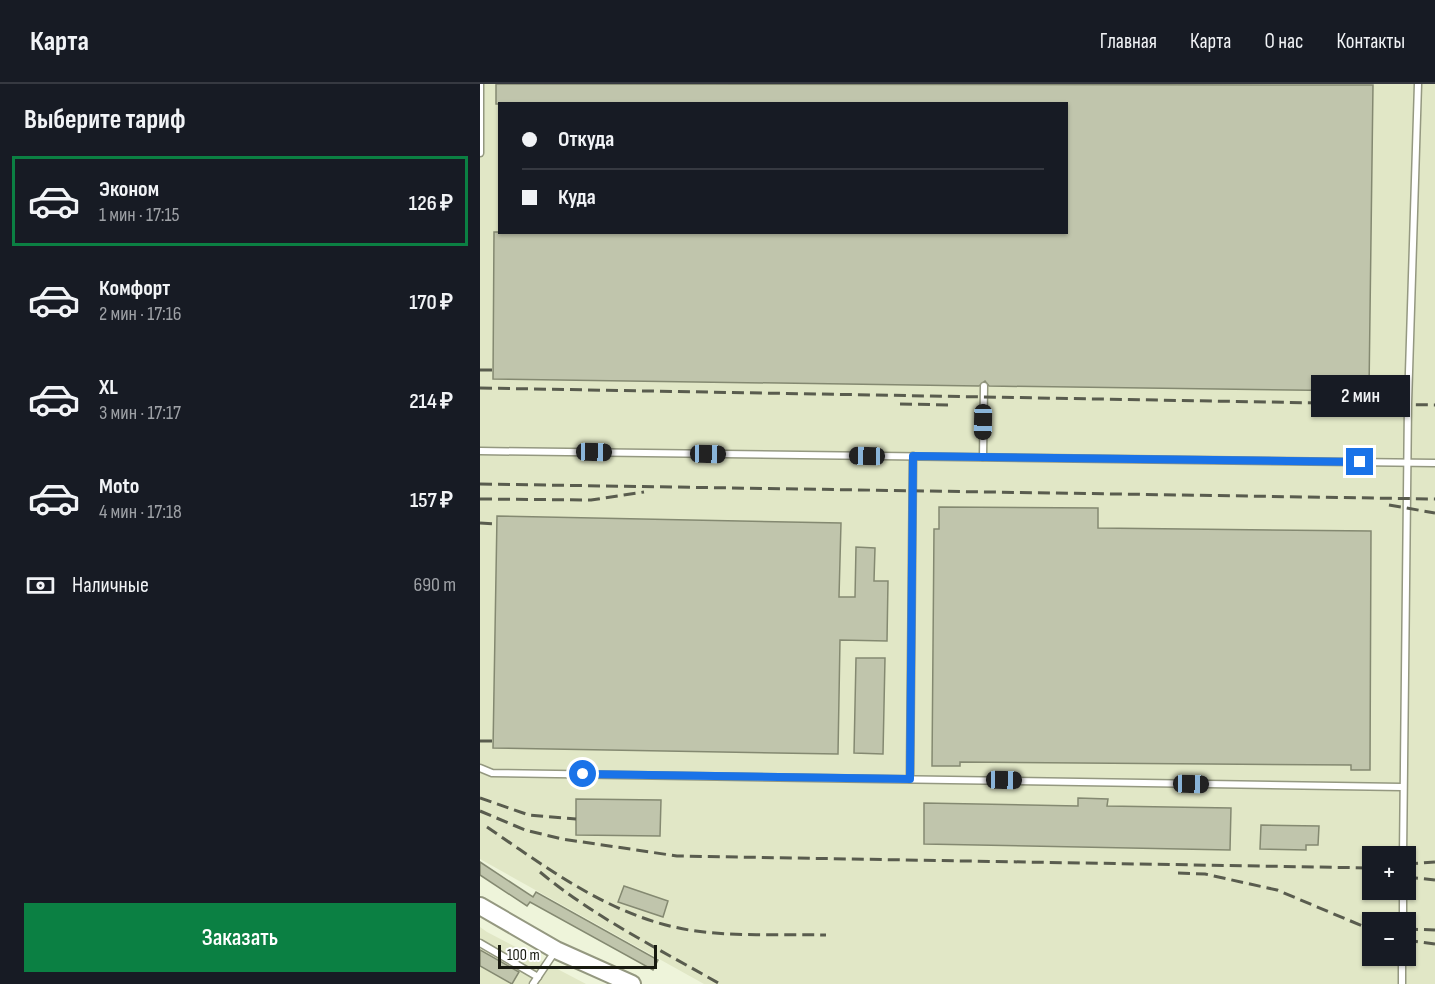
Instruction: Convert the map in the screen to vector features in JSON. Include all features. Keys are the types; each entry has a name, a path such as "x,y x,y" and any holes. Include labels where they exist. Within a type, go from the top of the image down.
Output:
{"main road":[{"path":"480,906 556,950 632,984"}],"lane":[{"path":"480,84 480,153"},
{"path":"1403,846 1407,462 1418,84"},
{"path":"983,457 984,386"},
{"path":"480,451 1435,463"},
{"path":"910,779 913,456"},
{"path":"480,768 492,773 1402,788"},
{"path":"480,943 538,977"},
{"path":"533,984 556,950"},
{"path":"1402,966 1402,984"}],"shaded area":[{"path":"480,84 1435,84 1435,984 704,984 480,859"},
{"path":"480,927 487,932 586,984 480,984"}],"building":[{"path":"496,84 1373,85 1369,391 989,386 985,381 979,386 493,379 494,232 498,234 1068,234 1068,102 498,102 496,104"},
{"path":"939,507 1098,508 1098,528 1371,531 1370,770 1351,770 1351,765 960,762 960,766 932,766 934,529 939,529"},
{"path":"497,516 841,523 839,597 855,597 856,547 875,548 874,581 888,581 887,641 840,640 838,754 493,748"},
{"path":"856,658 885,658 883,754 854,753"},
{"path":"1078,798 1108,799 1107,806 1231,808 1230,850 924,844 924,803 1078,806"},
{"path":"576,799 661,800 660,836 576,835"},
{"path":"1261,825 1319,826 1318,845 1306,845 1306,850 1260,849"},
{"path":"480,862 533,897 536,892 658,960 653,970 530,902 527,906 480,875"},
{"path":"624,886 668,901 663,917 618,902"},
{"path":"480,950 519,972 512,984 480,966"}],"railway":[{"path":"480,370 493,370"},
{"path":"480,388 1435,405"},
{"path":"900,404 954,405"},
{"path":"480,484 1435,499"},
{"path":"480,499 591,500 644,492"},
{"path":"1389,505 1435,513"},
{"path":"480,523 497,524"},
{"path":"480,741 493,741"},
{"path":"480,798 529,815 576,819"},
{"path":"480,811 525,830 562,839 677,856 1362,868"},
{"path":"487,827 583,890 608,903 661,924 723,934 826,935"},
{"path":"1416,863 1435,862"},
{"path":"540,872 582,904 720,984"},
{"path":"1178,873 1205,874 1277,890 1362,926"},
{"path":"1416,878 1435,880"},
{"path":"1416,929 1435,930"},
{"path":"1416,941 1435,944"}],"route":[{"path":"583,774 910,779 913,456 1360,462"}]}
